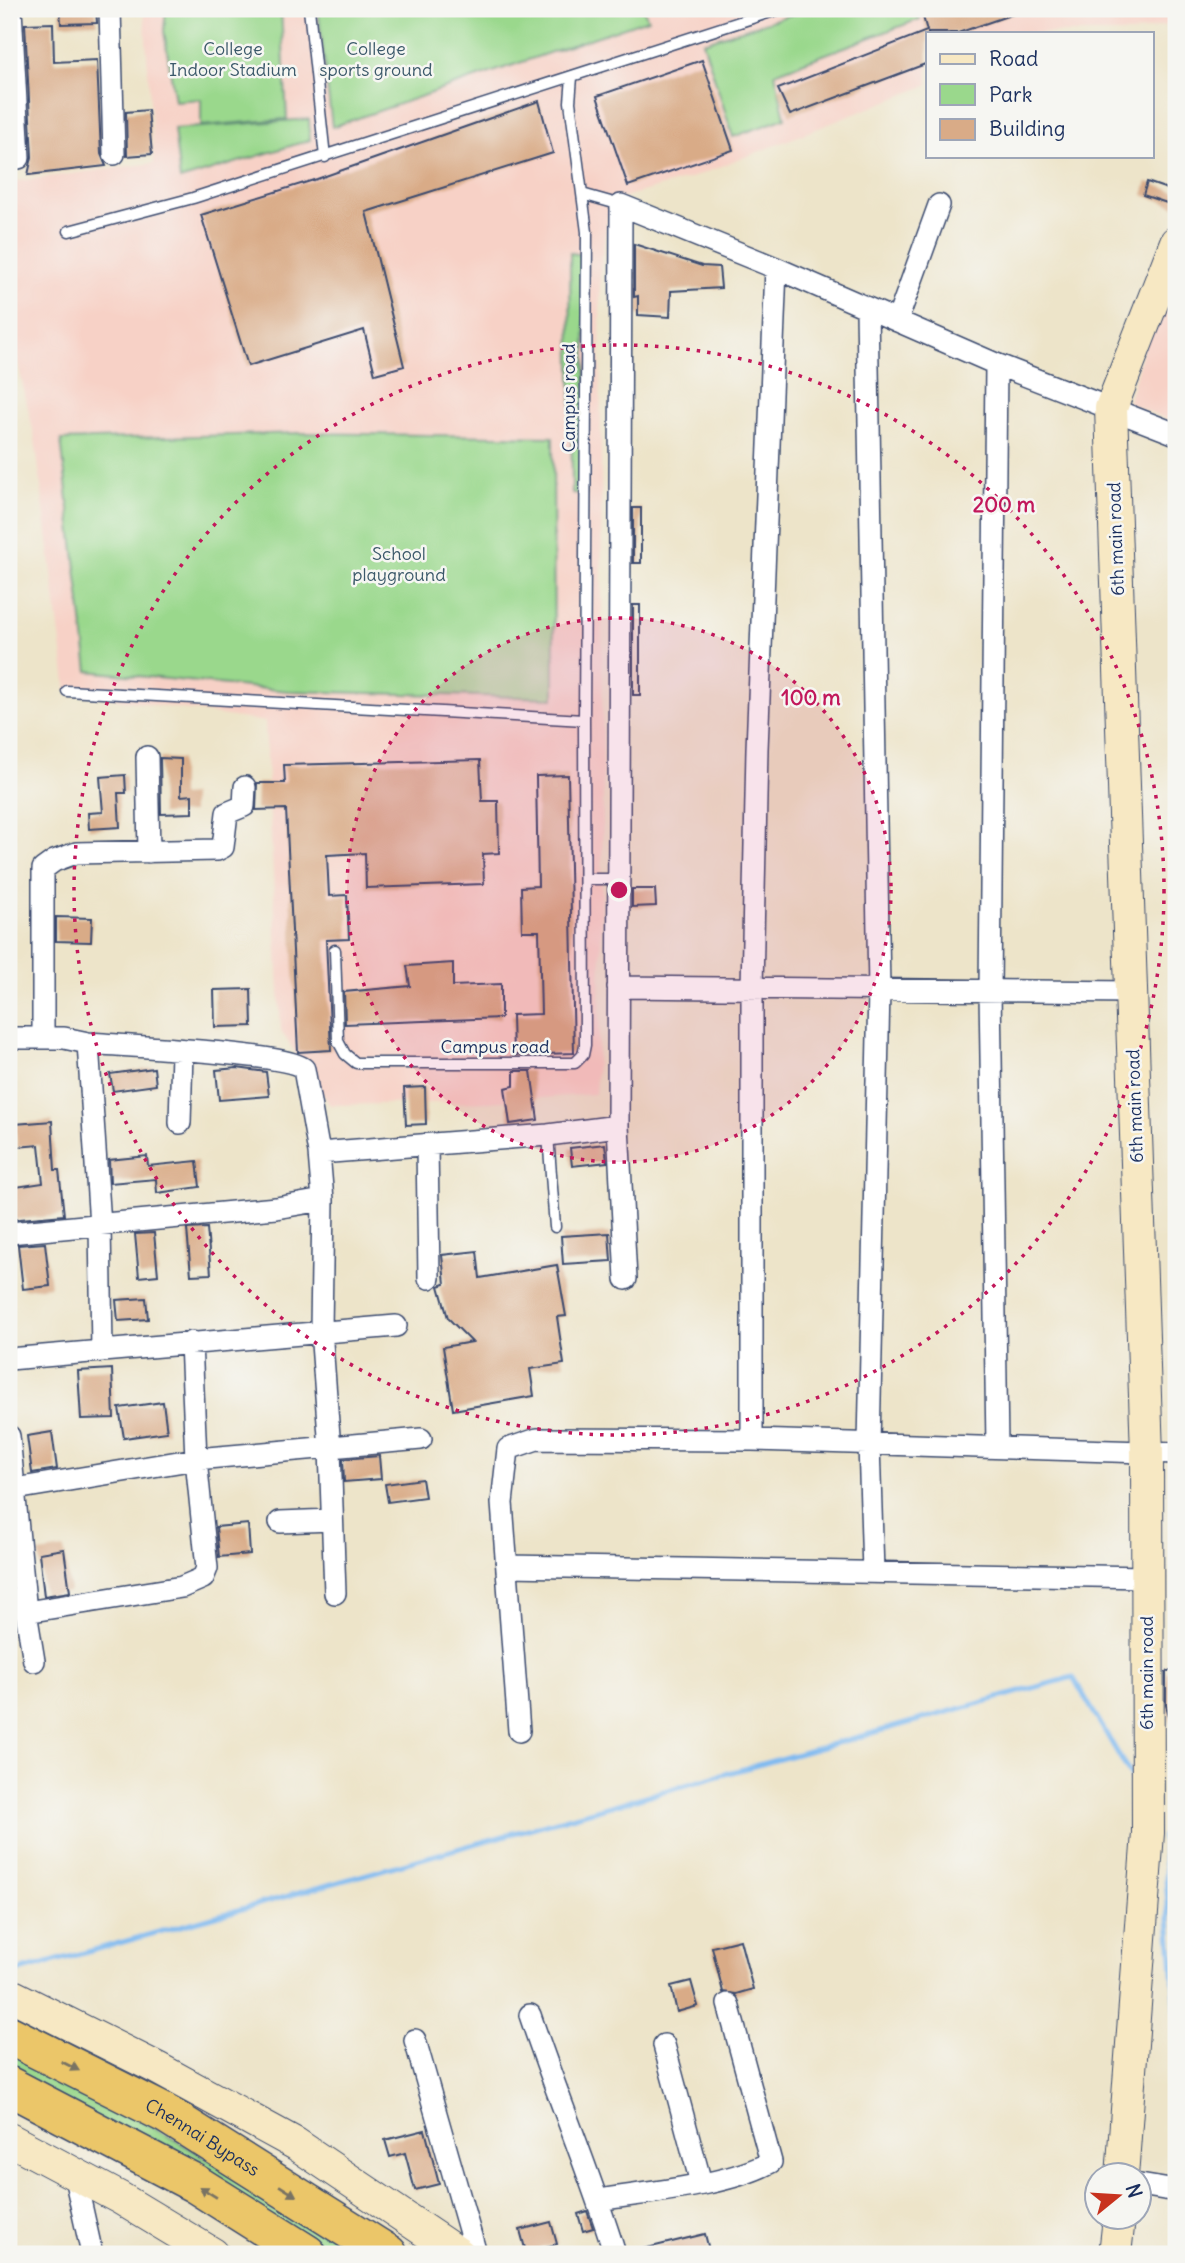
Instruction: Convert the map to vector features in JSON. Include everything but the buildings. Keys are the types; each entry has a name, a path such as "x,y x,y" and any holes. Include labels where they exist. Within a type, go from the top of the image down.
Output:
{"highway":[{"name":"Chennai Bypass","path":"9,2035 166,2114 388,2254"},
{"path":"9,2087 194,2183 307,2254"}],"street":[{"path":"11,9 19,158"},
{"path":"110,9 114,154"},
{"path":"626,1279 618,1126 621,205 776,268 996,364 1176,434"},
{"path":"897,321 939,205"},
{"path":"1111,408 1176,245"},
{"path":"752,1440 752,988 757,749 776,268"},
{"path":"867,310 879,990 869,1444 873,1572"},
{"path":"996,364 990,991 997,1446"},
{"name":"6th main road","path":"1111,408 1131,992 1162,1453 1147,1577 1148,1818 1123,2162"},
{"path":"147,757 149,852"},
{"path":"43,1038 43,869 54,861 76,853 223,847 227,813 244,806 245,787"},
{"path":"618,987 1131,992"},
{"path":"9,1038 64,1038 88,1043 257,1057 300,1065 307,1076 323,1200 321,1330 330,1449 335,1593"},
{"path":"88,1043 100,1225 102,1351"},
{"path":"180,1123 182,1052"},
{"path":"319,1153 548,1135 618,1126"},
{"path":"427,1145 429,1278"},
{"path":"9,1233 276,1208 323,1200"},
{"path":"9,1359 321,1330 396,1326"},
{"path":"26,1612 182,1587 203,1577 207,1568 196,1459 191,1342"},
{"path":"9,1436 11,1490 34,1661"},
{"path":"11,1490 196,1459 421,1439"},
{"path":"519,1731 502,1503 508,1449 537,1439 752,1440 1162,1453"},
{"path":"280,1522 332,1520"},
{"path":"507,1566 1147,1577"},
{"path":"9,1994 158,2068 296,2144 459,2254"},
{"path":"598,2200 701,2183 757,2170 771,2162 728,2004"},
{"path":"530,2015 562,2113 598,2200 615,2254"},
{"path":"415,2040 476,2254"},
{"path":"664,2045 701,2183"},
{"path":"9,2139 74,2173 214,2254"},
{"path":"74,2173 92,2254"},
{"path":"1154,2187 1176,2191"},
{"path":"1115,2254 1117,2232"}],"lane":[{"path":"309,9 324,157"},
{"path":"69,230 192,198 324,157 780,9"},
{"name":"Campus road","path":"335,950 338,1041 345,1054 356,1063 575,1063 583,1055 587,232 570,102 572,77"},
{"path":"582,194 621,205"},
{"path":"67,691 584,720"},
{"path":"585,879 618,879"},
{"path":"548,1135 555,1227"}],"shaded area":[{"path":"144,9 1176,9 1176,23 1136,32 926,32 926,86 694,177 610,201 600,270 603,798 600,1019 595,1094 488,1102 330,1105 281,1031 265,722 67,691 35,439 9,324 9,182 154,163"},
{"path":"1176,234 1176,423 1128,403"}],"green space":[{"name":"College Indoor Stadium","path":"166,9 281,9 287,119 201,126 201,99 175,101 164,31"},
{"name":"College sports ground","path":"318,9 643,9 648,19 332,127"},
{"path":"809,9 916,9 920,19 775,73 785,118 733,137 703,42"},
{"path":"309,119 310,140 180,180 174,129"},
{"path":"570,253 585,255 586,494 572,493"},
{"name":"School playground","path":"299,433 553,437 554,698 288,691 88,671 61,440"},
{"path":"9,2046 376,2254 324,2254 9,2075"}],"waterway":[{"path":"9,1971 19,1971 1073,1677 1134,1781"},
{"path":"1163,1836 1176,2010"}]}
